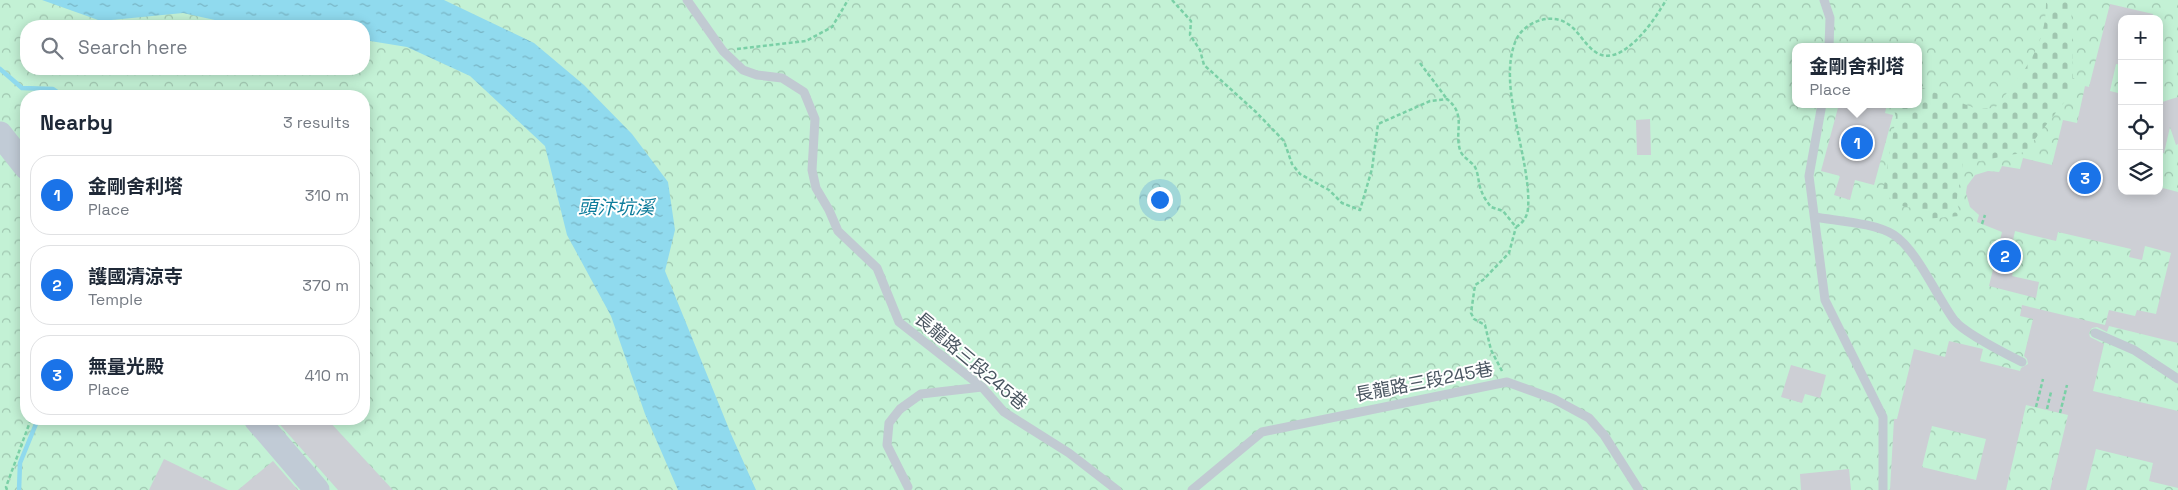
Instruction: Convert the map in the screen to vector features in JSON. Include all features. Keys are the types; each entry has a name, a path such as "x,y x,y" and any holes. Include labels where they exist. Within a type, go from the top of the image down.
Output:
{"main road":[{"path":"0,134 20,159"},
{"path":"261,425 317,490"}],"lane":[{"name":"長龍路三段245巷","path":"687,0 723,51 743,70 757,75 782,78 804,92 815,119 812,170 816,188 829,210 838,231 877,268 900,322 982,387 1004,412 1069,453 1117,490"},
{"path":"1824,0 1830,18 1830,43"},
{"path":"1821,108 1809,176 1825,300 1883,417 1883,490"},
{"path":"1815,217 1870,226 1893,235 1906,246 1955,322 1992,347 2022,362"},
{"path":"2095,334 2134,350 2178,380"},
{"name":"長龍路三段245巷","path":"1192,490 1262,432 1507,382 1554,399 1589,418 1604,435 1639,490"},
{"path":"908,487 887,445 889,423 900,409 921,394 982,387"}],"path":[{"path":"723,51 806,41 832,27 848,0"},
{"path":"1172,0 1191,21 1190,35 1200,50 1204,65 1256,112 1284,141 1292,164 1300,174 1329,190 1342,203 1360,210 1372,169 1378,124 1430,101 1447,99"},
{"path":"1507,382 1491,350 1485,325 1474,319 1471,313 1475,285 1484,280 1508,253 1516,227 1523,221 1528,209 1523,163 1510,86 1513,50 1517,38 1524,27 1535,22 1558,19 1568,24 1598,54 1613,55 1631,46 1640,38 1666,0"},
{"path":"1420,63 1438,89 1455,105 1458,114 1460,148 1463,155 1474,166 1480,190 1491,207 1504,211 1516,227"},
{"path":"1982,224 1984,215"},
{"path":"2036,407 2043,379"},
{"path":"2060,413 2067,385"},
{"path":"2047,410 2051,392"},
{"path":"7,490 6,487 29,425"}],"green space":[{"path":"0,0 2178,0 2178,490 0,490"},
{"path":"2046,0 2071,0 2073,78 2080,82 2025,152 1980,161 1964,156 1957,198 1959,216 1925,219 1921,207 1904,207 1892,200 1883,191 1896,117 1893,108 1922,108 1922,88 1977,109 1995,108 2031,59 2038,46 2045,17"}],"water":[{"name":"頭汴坑溪","path":"42,0 444,0 534,43 584,85 632,134 668,182 675,230 665,271 731,434 756,490 678,490 645,414 611,316 567,235 545,146 470,76 407,47 370,41 370,20 215,20 183,13 98,20"}],"building":[{"path":"2110,4 2153,14 2118,15 2118,64 2116,64 2110,91 2118,93 2118,195 2163,195 2163,188 2178,192 2178,343 2109,326 2107,332 2097,327 2092,328 2089,333 2090,337 2104,344 2093,391 2178,411 2178,488 2149,481 2153,463 2096,449 2086,490 2050,490 2068,415 2026,405 2006,490 1890,490 1894,419 1897,419 1914,349 1945,357 1949,341 1983,349 1980,361 2020,371 2021,368 2028,364 2024,356 2033,319 2020,316 2022,305 2105,325 2109,310 2135,316 2137,310 2156,314 2171,253 2145,246 2142,260 2129,257 2131,249 2058,232 2056,241 2015,231 2006,272 2013,273 2012,276 2039,282 2036,298 1989,286 2002,232 1977,222 1979,215 1970,207 1966,193 1967,186 1975,175 1988,171 1999,172 2002,166 2020,169 2023,158 2052,165 2063,120 2077,123 2085,86 2089,87","holes":["1932,426 1986,439 1976,480 1922,467"]},
{"path":"2178,97 2178,144 2176,145 2170,127 2164,153 2163,153 2163,102"},
{"path":"1838,108 1886,108 1885,113 1893,115 1874,185 1855,180 1850,200 1834,195 1840,176 1821,171"},
{"path":"1650,119 1651,155 1637,155 1636,120"},
{"path":"1791,365 1826,375 1820,398 1805,394 1802,403 1781,397"},
{"path":"280,425 333,425 393,490 338,490"},
{"path":"164,459 228,490 149,490"},
{"path":"273,461 298,490 238,490"},
{"path":"1849,469 1851,490 1801,490 1800,474"}],"waterway":[{"path":"0,69 22,88 54,90"},
{"path":"19,490 20,463 36,425"}],"place":[{"name":"金剛舍利塔","path":"1857,143"},
{"name":"無量光殿","path":"2085,178"},
{"name":"護國清涼寺","path":"2005,256"}]}
